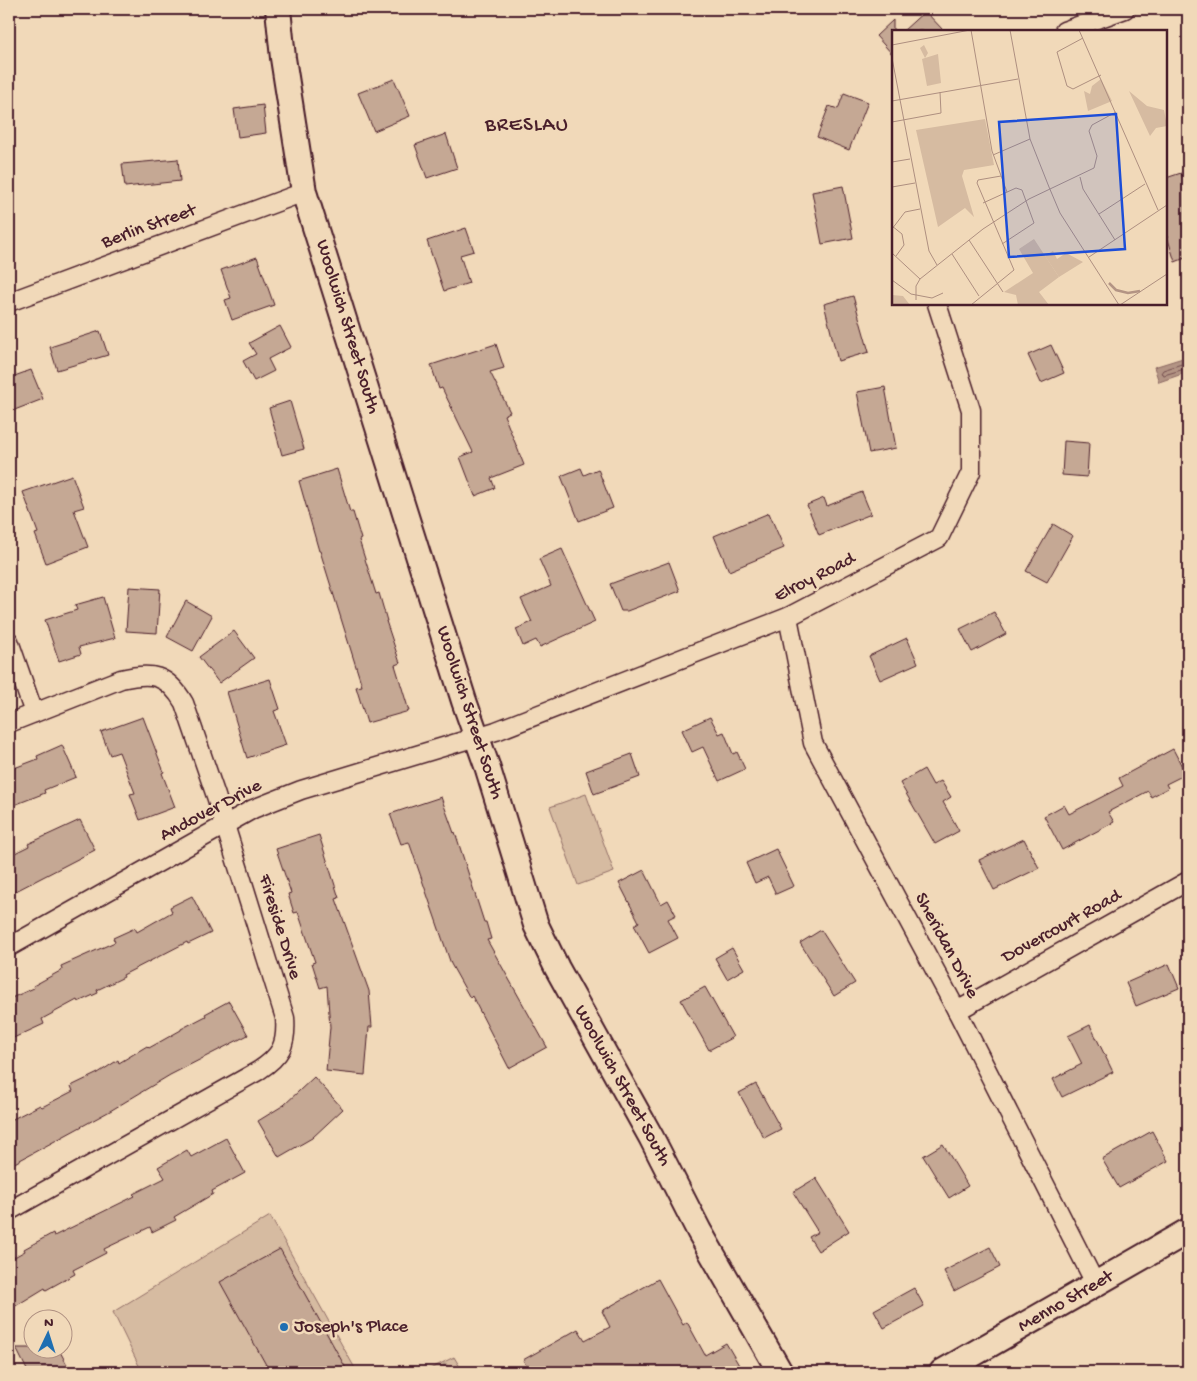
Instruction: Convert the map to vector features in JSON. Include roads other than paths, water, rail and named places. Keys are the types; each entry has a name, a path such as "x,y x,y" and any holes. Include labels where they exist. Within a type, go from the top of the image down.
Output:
{"street":[{"name":"Woolwich Street South","path":"278,9 283,58 304,192 536,925 557,968 651,1137 699,1231 780,1372"},
{"path":"1067,30 1125,9"},
{"name":"Berlin Street","path":"9,302 304,192"},
{"name":"Elroy Road","path":"477,736 496,731 788,617 939,538 971,472 971,410 937,305"},
{"name":"Sheridan Drive","path":"788,617 813,743 957,1011 1096,1285"},
{"path":"9,641 34,713"},
{"name":"Fireside Drive","path":"9,723 121,679 151,675 164,681 177,691 184,703 225,826 285,1018 286,1031 280,1052 272,1062 9,1211"},
{"name":"Andover Drive","path":"9,947 253,809 301,790 477,736"},
{"name":"Dovercourt Road","path":"957,1011 1188,880"},
{"name":"Menno Street","path":"942,1372 1188,1231"}],"water":[{"path":"1186,357 1188,372 1159,382 1154,367"}],"place":[{"name":"Joseph's Place","path":"284,1327"}],"district":[{"name":"BRESLAU","path":"527,126"}]}
